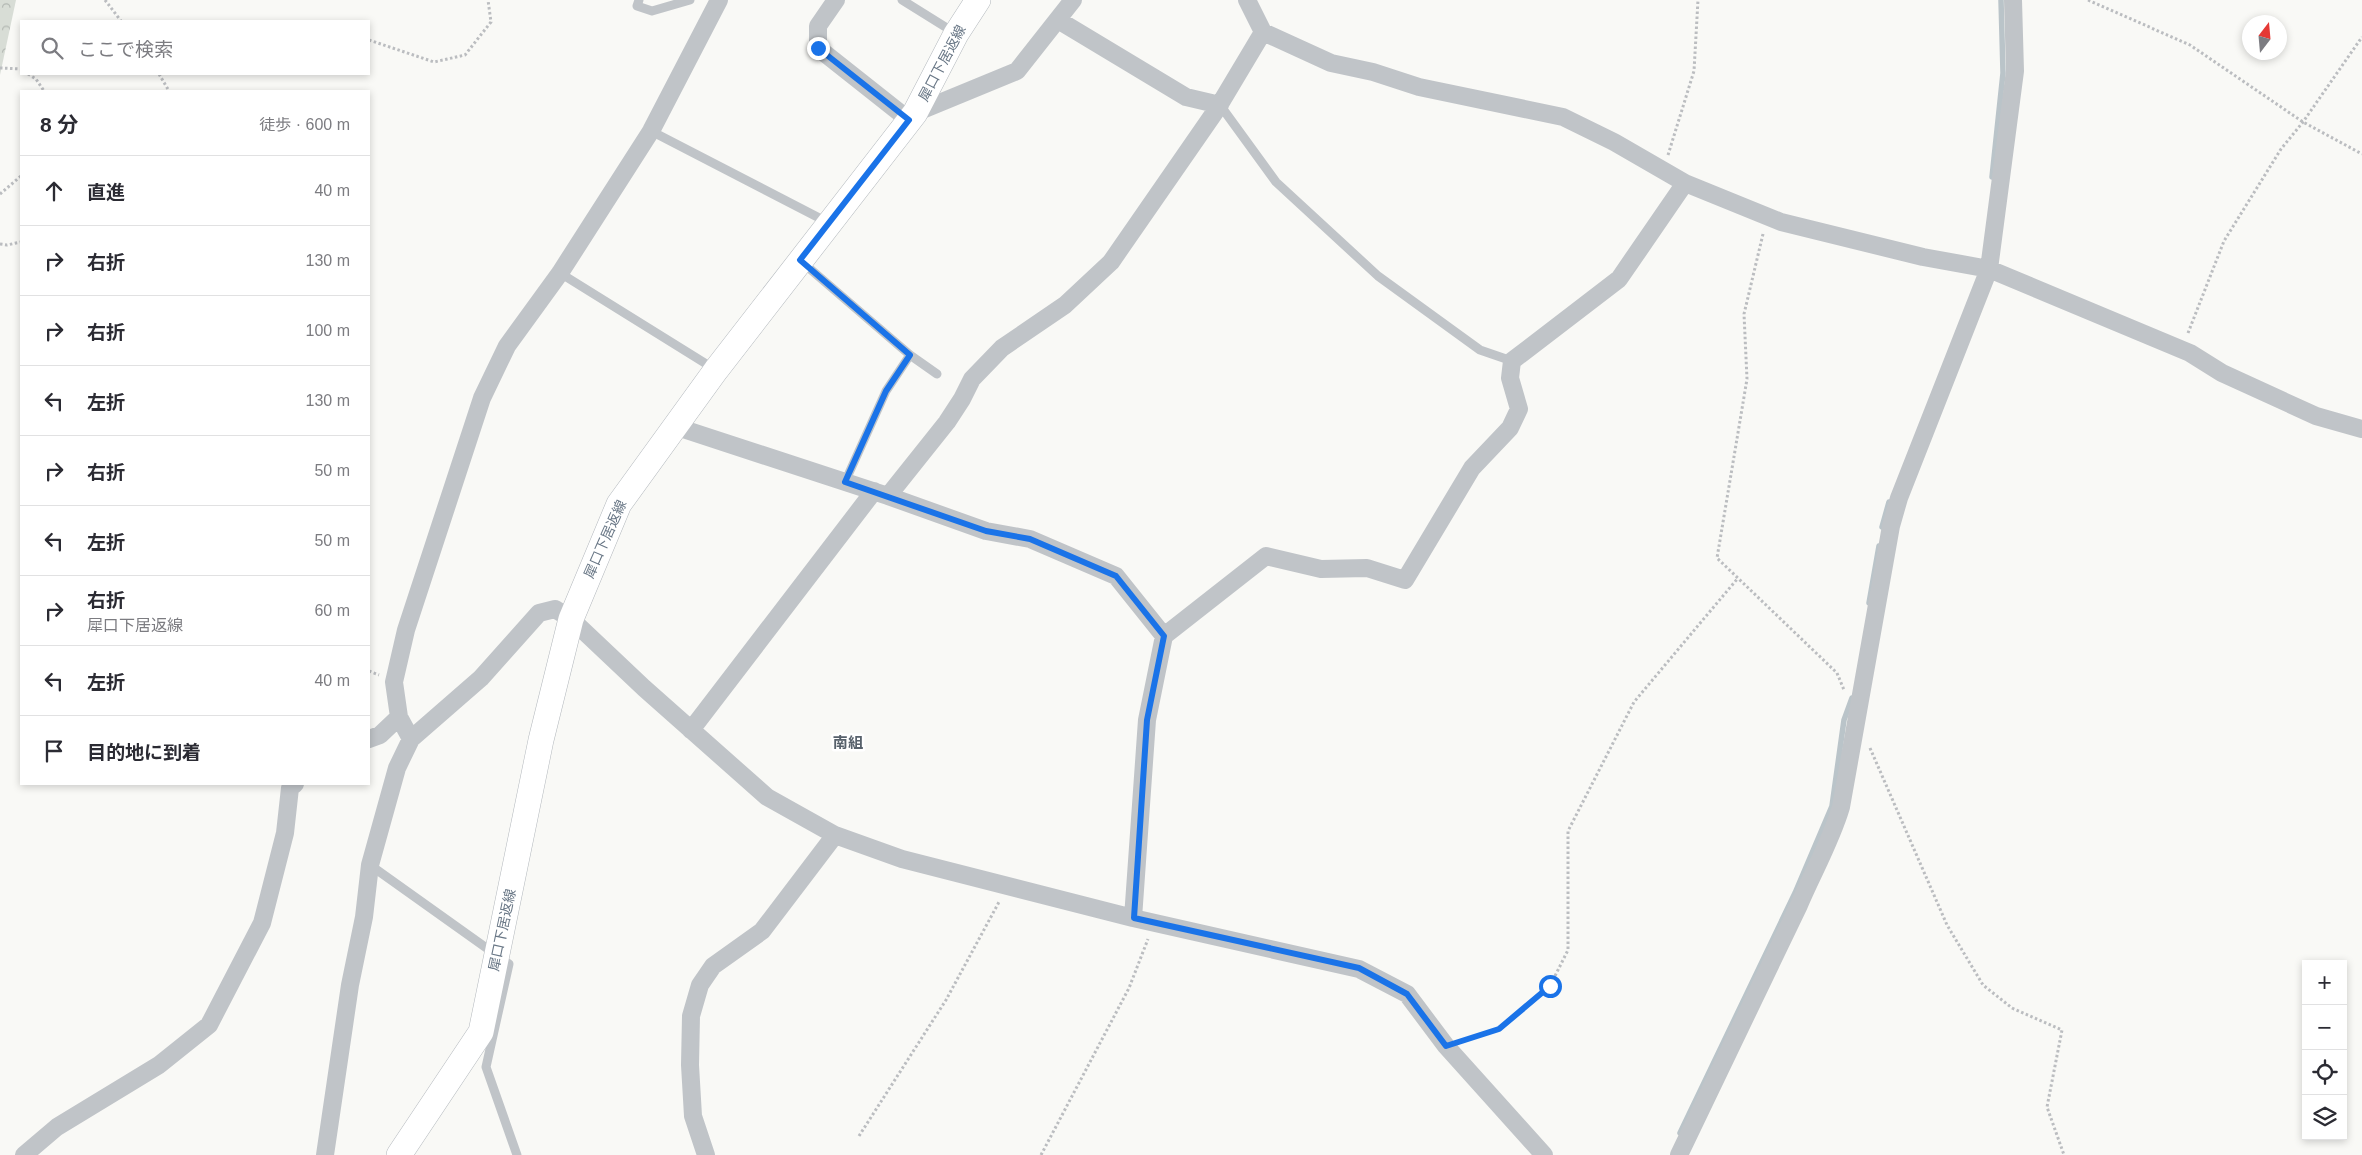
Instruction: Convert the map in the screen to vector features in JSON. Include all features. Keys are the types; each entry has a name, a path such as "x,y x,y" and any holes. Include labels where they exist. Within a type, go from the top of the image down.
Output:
{"main road":[{"name":"犀口下居返線","path":"398,1155 481,1032 541,740 571,619 619,504 716,370 912,117 956,34 978,0"}],"street":[{"path":"411,739 399,717 394,682 406,630 482,398 507,346 560,273 651,131 719,0"},
{"path":"836,0 818,26 818,48 912,117 1017,71 1073,0"},
{"path":"1247,0 1263,32 1331,63 1373,72 1419,87 1563,118 1614,142 1685,183 1782,222 1923,257 1989,269 2190,353 2222,373 2316,416 2362,429"},
{"path":"1679,1155 1799,905 1816,865 1833,833 1841,807 1891,526 1899,498 1989,269 2015,71 2013,0"},
{"path":"1058,20 1186,97 1220,105"},
{"path":"691,730 881,493 947,422 972,379 1002,348 1065,305 1111,262 1220,105 1263,32"},
{"path":"1134,918 1147,720 1164,636 1266,556 1321,570 1367,568 1405,580 1472,468 1510,428 1519,409 1510,378 1512,361 1619,279 1685,183"},
{"path":"674,426 881,493 986,531 1030,539 1116,576 1164,636"},
{"path":"325,1155 350,984 364,917 370,865 397,768 411,739 481,678 539,612 555,608 571,619 767,797 835,835 902,859 1134,918 1359,968 1407,994 1446,1046 1544,1155"},
{"path":"370,739 380,735 399,717"},
{"path":"24,1155 57,1127 160,1065 209,1025 262,923 285,833 290,788 294,785"},
{"path":"706,1155 693,1116 690,1064 691,1016 700,985 713,966 762,931 835,835"}],"lane":[{"path":"639,0 637,6 652,11 690,0"},
{"path":"902,0 956,34"},
{"path":"1220,105 1276,182 1378,276 1480,350 1512,361"},
{"path":"651,131 829,223"},
{"path":"800,260 910,355 937,374"},
{"path":"560,273 716,370"},
{"path":"845,482 886,391 910,355"},
{"path":"370,865 509,964 486,1067 517,1155"}],"path":[{"path":"105,0 120,20"},
{"path":"370,40 434,62 465,54 491,22 488,0"},
{"path":"1664,171 1694,71 1698,0"},
{"path":"2088,0 2190,45 2303,122 2362,154"},
{"path":"2182,350 2196,308 2224,241 2281,149 2303,122 2362,37"},
{"path":"0,68 20,69"},
{"path":"30,75 36,79 43,90"},
{"path":"160,75 168,90"},
{"path":"0,194 20,177"},
{"path":"0,244 7,245 20,242"},
{"path":"1446,1046 1499,1029 1550,986 1568,950 1568,831 1634,702 1738,578"},
{"path":"859,1136 946,1000 1008,886"},
{"path":"1041,1155 1129,988 1154,922"}],"green space":[{"path":"0,0 16,0 0,75"}],"waterway":[{"path":"1992,177 2003,73 2001,0"},
{"path":"1882,527 1889,502"},
{"path":"1869,603 1879,546"},
{"path":"1680,1133 1795,893 1832,806 1844,720 1852,698"}],"district":[{"name":"南組","path":"848,742"}],"route":[{"path":"818,48 909,120 800,260 910,355 886,391 845,482 986,531 1030,539 1116,576 1164,636 1147,720 1134,918 1359,968 1407,994 1446,1046 1499,1029 1550,986"}]}
